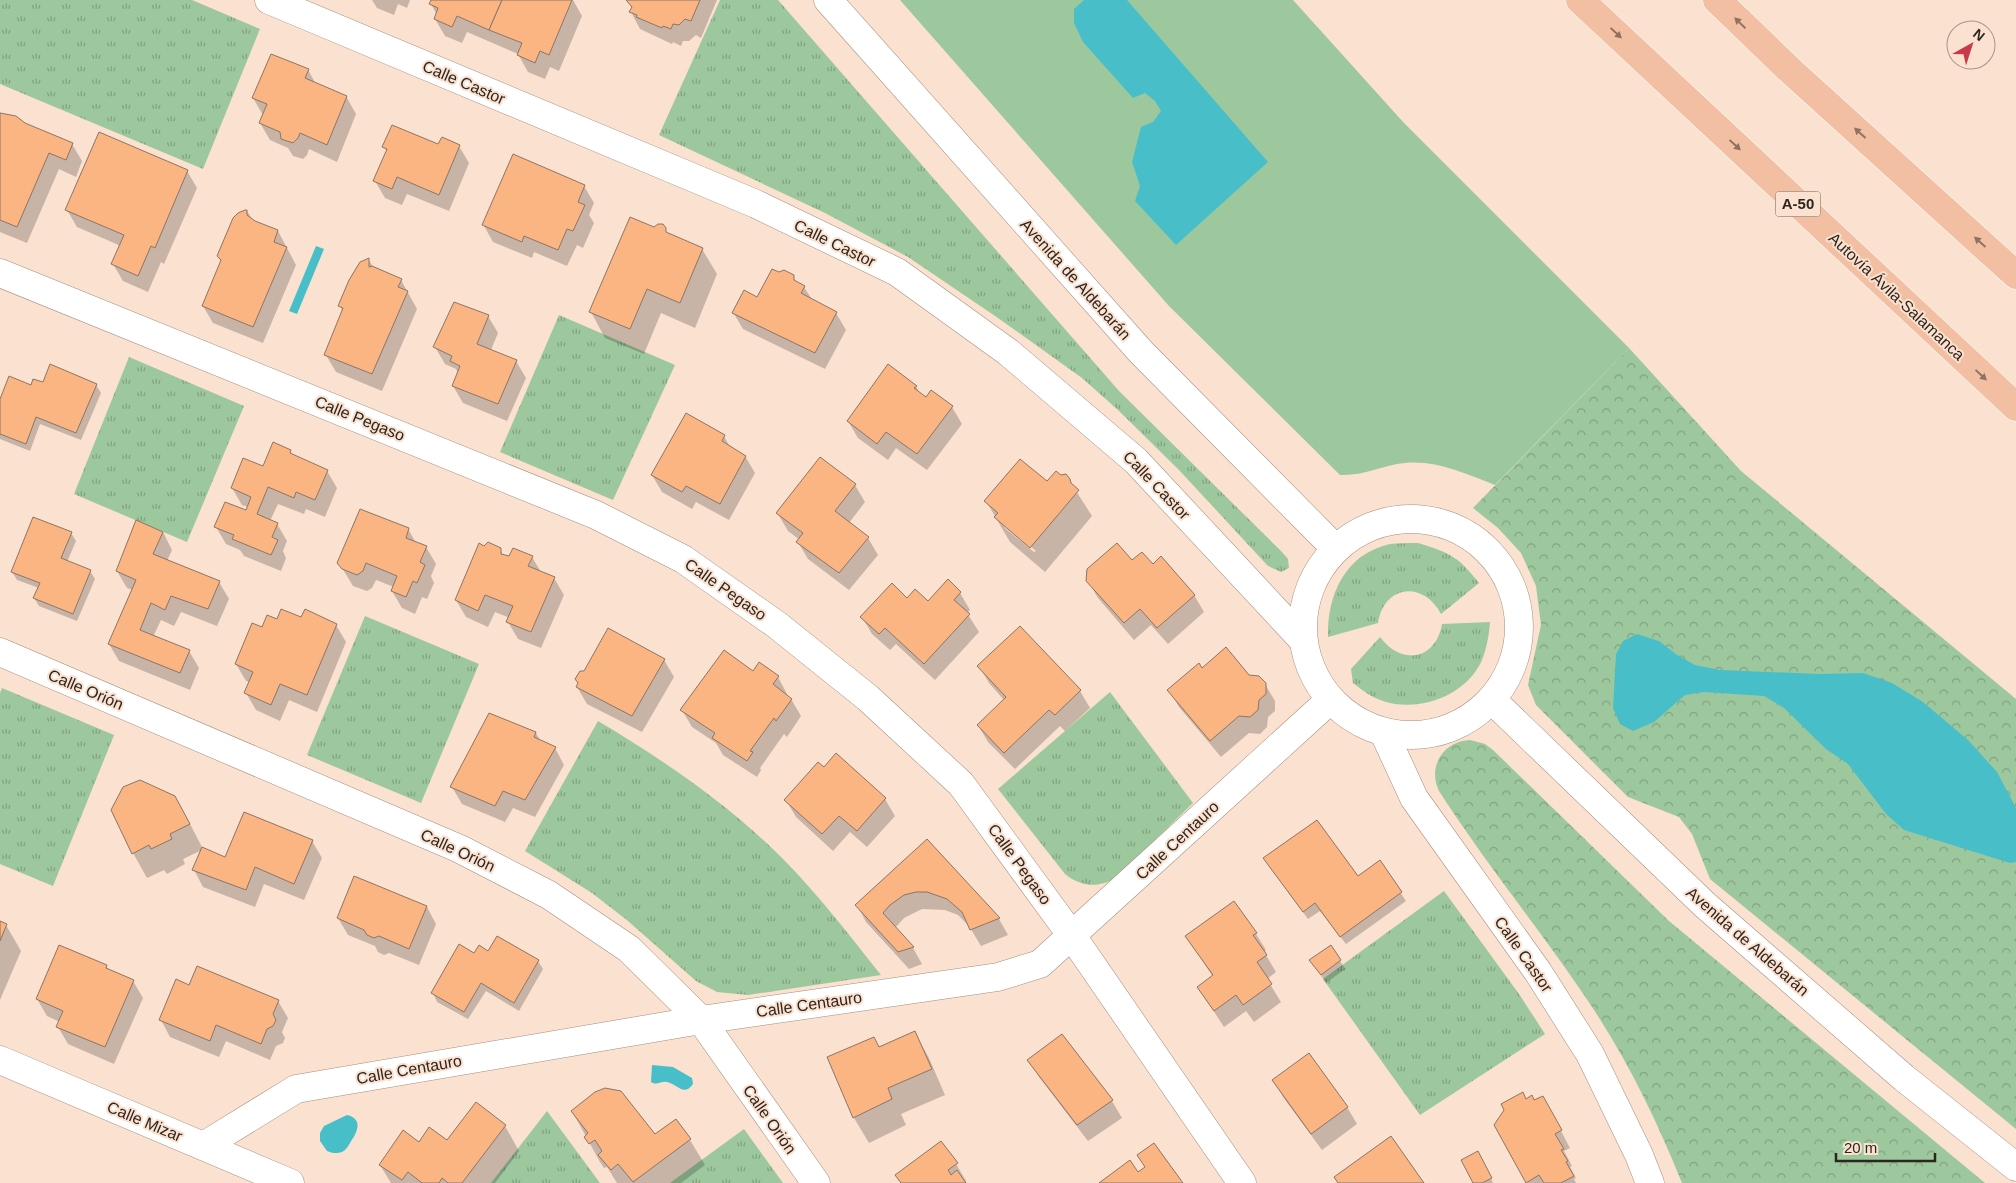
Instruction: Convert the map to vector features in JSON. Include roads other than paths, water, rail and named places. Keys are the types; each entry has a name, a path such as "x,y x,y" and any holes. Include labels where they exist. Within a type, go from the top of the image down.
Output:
{"highway":[{"name":"Autovía Ávila-Salamanca","path":"1580,0 2016,407"},
{"path":"1717,0 1792,72 2016,275"}],"street":[{"name":"Calle Castor","path":"268,0 756,204 896,272 1008,352 1136,460 1302,639"},
{"name":"Avenida de Aldebarán","path":"828,0 1141,352 1334,547"},
{"name":"Calle Pegaso","path":"0,273 596,515 683,559 776,625 868,698 961,784 1072,936 1242,1183"},
{"path":"1384,519 1441,520 1490,550 1513,584 1521,625 1514,666 1492,700 1469,719 1442,731 1413,736 1384,733 1355,720 1330,700 1312,672 1302,639 1308,589 1334,547 1384,519"},
{"name":"Calle Orión","path":"0,652 460,849 550,895 629,949 701,1020 816,1183"},
{"name":"Calle Centauro","path":"205,1145 296,1088 701,1020 998,977 1040,964 1330,700"},
{"name":"Avenida de Aldebarán","path":"1492,700 1705,905 1904,1078 2016,1167"},
{"name":"Calle Castor","path":"1384,733 1414,798 1538,972 1590,1054 1650,1183"},
{"name":"Calle Mizar","path":"0,1060 205,1145 290,1183"}],"water":[{"path":"1084,0 1127,0 1268,162 1176,245 1135,201 1140,186 1132,162 1141,127 1153,122 1161,111 1155,101 1145,93 1133,98 1083,42 1074,23 1074,9"},
{"path":"316,246 324,249 297,314 289,311"},
{"path":"1637,634 1659,641 1677,655 1695,665 1720,670 1819,674 1863,673 1892,683 1923,702 1968,740 1997,772 2016,808 2016,862 2010,863 1904,830 1886,814 1848,764 1826,749 1784,708 1764,696 1704,692 1685,695 1654,722 1633,731 1620,724 1613,708 1616,654 1623,641"},
{"path":"652,1065 673,1067 692,1078 693,1084 690,1088 683,1090 667,1082 653,1083 651,1082"},
{"path":"347,1115 356,1120 358,1127 355,1135 347,1148 342,1152 334,1153 327,1151 320,1141 320,1133 324,1126"}]}
